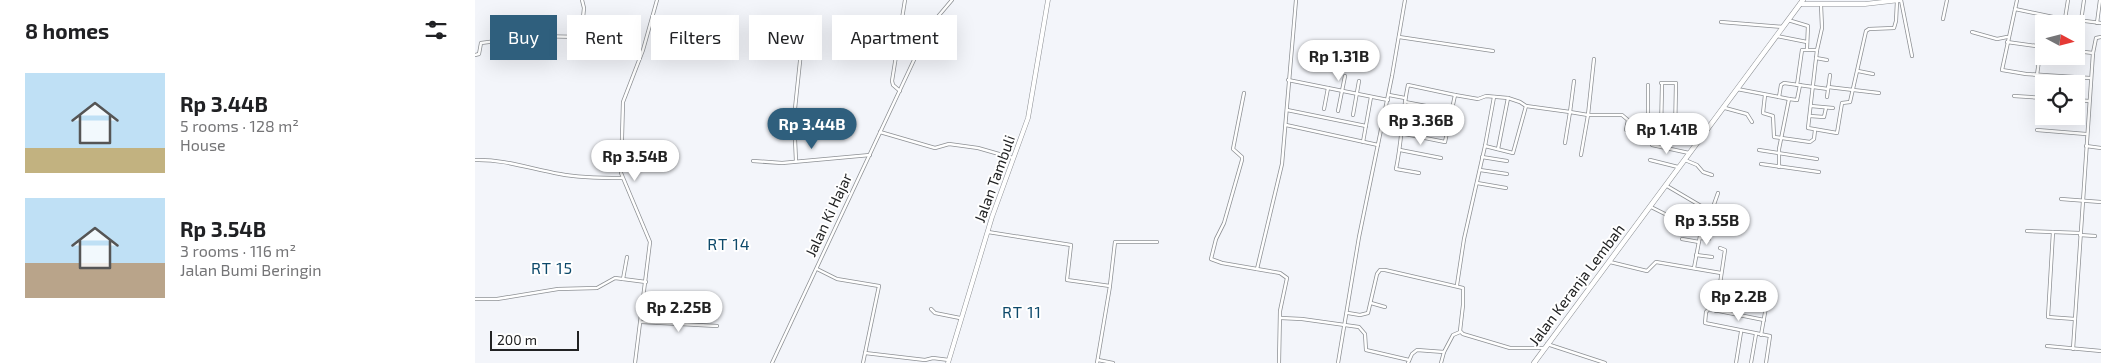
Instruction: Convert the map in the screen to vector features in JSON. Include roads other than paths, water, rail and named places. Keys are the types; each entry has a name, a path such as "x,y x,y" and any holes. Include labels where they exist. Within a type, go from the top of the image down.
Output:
{"main road":[{"name":"Jalan Keranja Lembah","path":"1534,363 1802,2"}],"street":[{"path":"475,55 479,54 481,43 535,36 581,37 584,8 582,0"},
{"path":"635,363 642,322 649,238 622,178 620,167 623,139 623,102 643,50 657,0"},
{"path":"899,91 892,81 905,0"},
{"name":"Jalan Ki Hajar","path":"772,363 928,31 952,0"},
{"name":"Jalan Tambuli","path":"949,361 960,318 1031,103 1048,0"},
{"path":"1257,269 1282,164 1296,0"},
{"path":"1339,363 1362,221 1389,94 1405,0"},
{"path":"1802,2 1821,5 1899,0"},
{"path":"1899,0 1912,56"},
{"path":"1821,5 1822,28 1816,58 1808,128 1837,132 1843,103 1850,102 1866,31 1869,29 1894,28 1897,22 1899,0"},
{"path":"1943,19 1947,0"},
{"path":"2017,0 2007,37 2002,70 2037,75 2039,65"},
{"path":"2066,15 2068,0"},
{"path":"2082,15 2084,0"},
{"path":"2097,23 2100,0"},
{"path":"2015,9 2045,15"},
{"path":"1788,20 1807,26 1807,48"},
{"path":"1721,22 1783,27"},
{"path":"2085,22 2101,23"},
{"path":"1972,32 1997,39 2007,37"},
{"path":"1777,36 1807,42"},
{"path":"1399,37 1493,51"},
{"path":"2073,349 2086,134 2093,53 2096,38 2101,37"},
{"path":"2007,42 2035,46"},
{"path":"1737,89 1797,100 1802,50 1807,48 1817,51"},
{"path":"2085,52 2093,53"},
{"path":"1816,58 1827,60"},
{"path":"796,160 794,118 800,60"},
{"path":"1581,154 1588,115 1594,60"},
{"path":"1858,71 1873,74"},
{"path":"1827,97 1830,75"},
{"path":"1338,111 1345,76"},
{"path":"2085,78 2091,78"},
{"path":"1288,80 1387,100"},
{"path":"1565,143 1574,80"},
{"path":"1353,115 1359,81"},
{"path":"1661,132 1661,84 1676,83 1675,135"},
{"path":"1779,97 1783,83 1879,93"},
{"path":"1419,173 1396,168 1408,85 1478,98 1486,96 1508,98 1526,106 1588,115 1622,115 1628,120 1626,130 1661,132 1699,141"},
{"path":"1648,86 1648,131"},
{"path":"1324,109 1328,88"},
{"path":"1244,93 1233,149 1241,156 1242,160 1224,223 1216,239 1211,259 1222,264 1283,274 1287,278 1280,311 1279,363"},
{"path":"1389,94 1405,100 1452,111"},
{"path":"1400,132 1445,142 1455,95"},
{"path":"1765,95 1763,113 1773,116 1772,135 1781,139 1811,142 1814,139 1815,130"},
{"path":"2014,96 2035,97"},
{"path":"1363,142 1371,97"},
{"path":"1457,285 1494,97"},
{"path":"1498,149 1508,98"},
{"path":"1779,167 1779,152 1789,99"},
{"path":"2085,101 2089,101"},
{"path":"1485,146 1513,153 1526,106"},
{"path":"1811,106 1833,108"},
{"path":"1725,108 1749,115 1752,122"},
{"path":"1810,116 1824,117 1826,108"},
{"path":"1286,110 1366,126"},
{"path":"1402,117 1449,127"},
{"path":"1286,125 1379,145"},
{"path":"2037,130 2086,134"},
{"path":"881,132 935,148 949,144 978,148 1014,158"},
{"path":"1652,146 1690,154"},
{"path":"2086,146 2101,148"},
{"path":"1400,150 1441,158"},
{"path":"1759,150 1817,159"},
{"path":"753,161 766,163 870,155"},
{"path":"1483,157 1507,162"},
{"path":"475,160 530,166 559,174 593,178 622,178"},
{"path":"1650,160 1680,168"},
{"path":"1685,160 1697,165 1703,172 1712,175"},
{"path":"1761,164 1819,172"},
{"path":"1480,170 1507,174"},
{"path":"1477,183 1505,188"},
{"path":"1667,186 1701,206 1713,210 1718,193"},
{"path":"2061,199 2101,202"},
{"path":"1651,207 1669,216"},
{"path":"1694,268 1703,220"},
{"path":"1689,224 1702,226"},
{"path":"2027,230 2095,236"},
{"path":"988,232 1071,245 1067,280 1109,286"},
{"path":"2053,232 2048,317 2075,319"},
{"path":"1700,238 1709,239"},
{"path":"1682,239 1699,242"},
{"path":"1113,363 1097,362 1115,242 1157,242"},
{"path":"1716,311 1725,250 1720,248"},
{"path":"1696,255 1712,257"},
{"path":"623,279 627,257"},
{"path":"1610,262 1648,271 1652,264 1656,262 1721,273"},
{"path":"817,268 837,279 879,286 863,363"},
{"path":"1348,313 1367,314 1377,274 1381,270 1457,285 1463,288 1460,332"},
{"path":"475,300 497,299 558,289 597,288 615,278 646,282"},
{"path":"1720,283 1738,285"},
{"path":"1718,296 1766,306"},
{"path":"1761,335 1768,296"},
{"path":"1371,303 1385,308"},
{"path":"931,309 935,313 960,318"},
{"path":"1764,320 1707,311 1705,325 1771,336 1766,363"},
{"path":"1281,318 1307,319 1361,328 1365,334 1366,350 1408,361 1417,350 1444,352"},
{"path":"642,322 717,326"},
{"path":"1441,363 1444,352 1453,335 1460,332 1505,347 1546,346 1605,363"},
{"path":"1736,363 1741,332"},
{"path":"1751,363 1756,334"},
{"path":"2047,346 2101,351"},
{"path":"865,353 949,361"}],"district":[{"name":"RT 14","path":"729,244"},
{"name":"RT 15","path":"552,268"},
{"name":"RT 11","path":"1022,312"}]}
